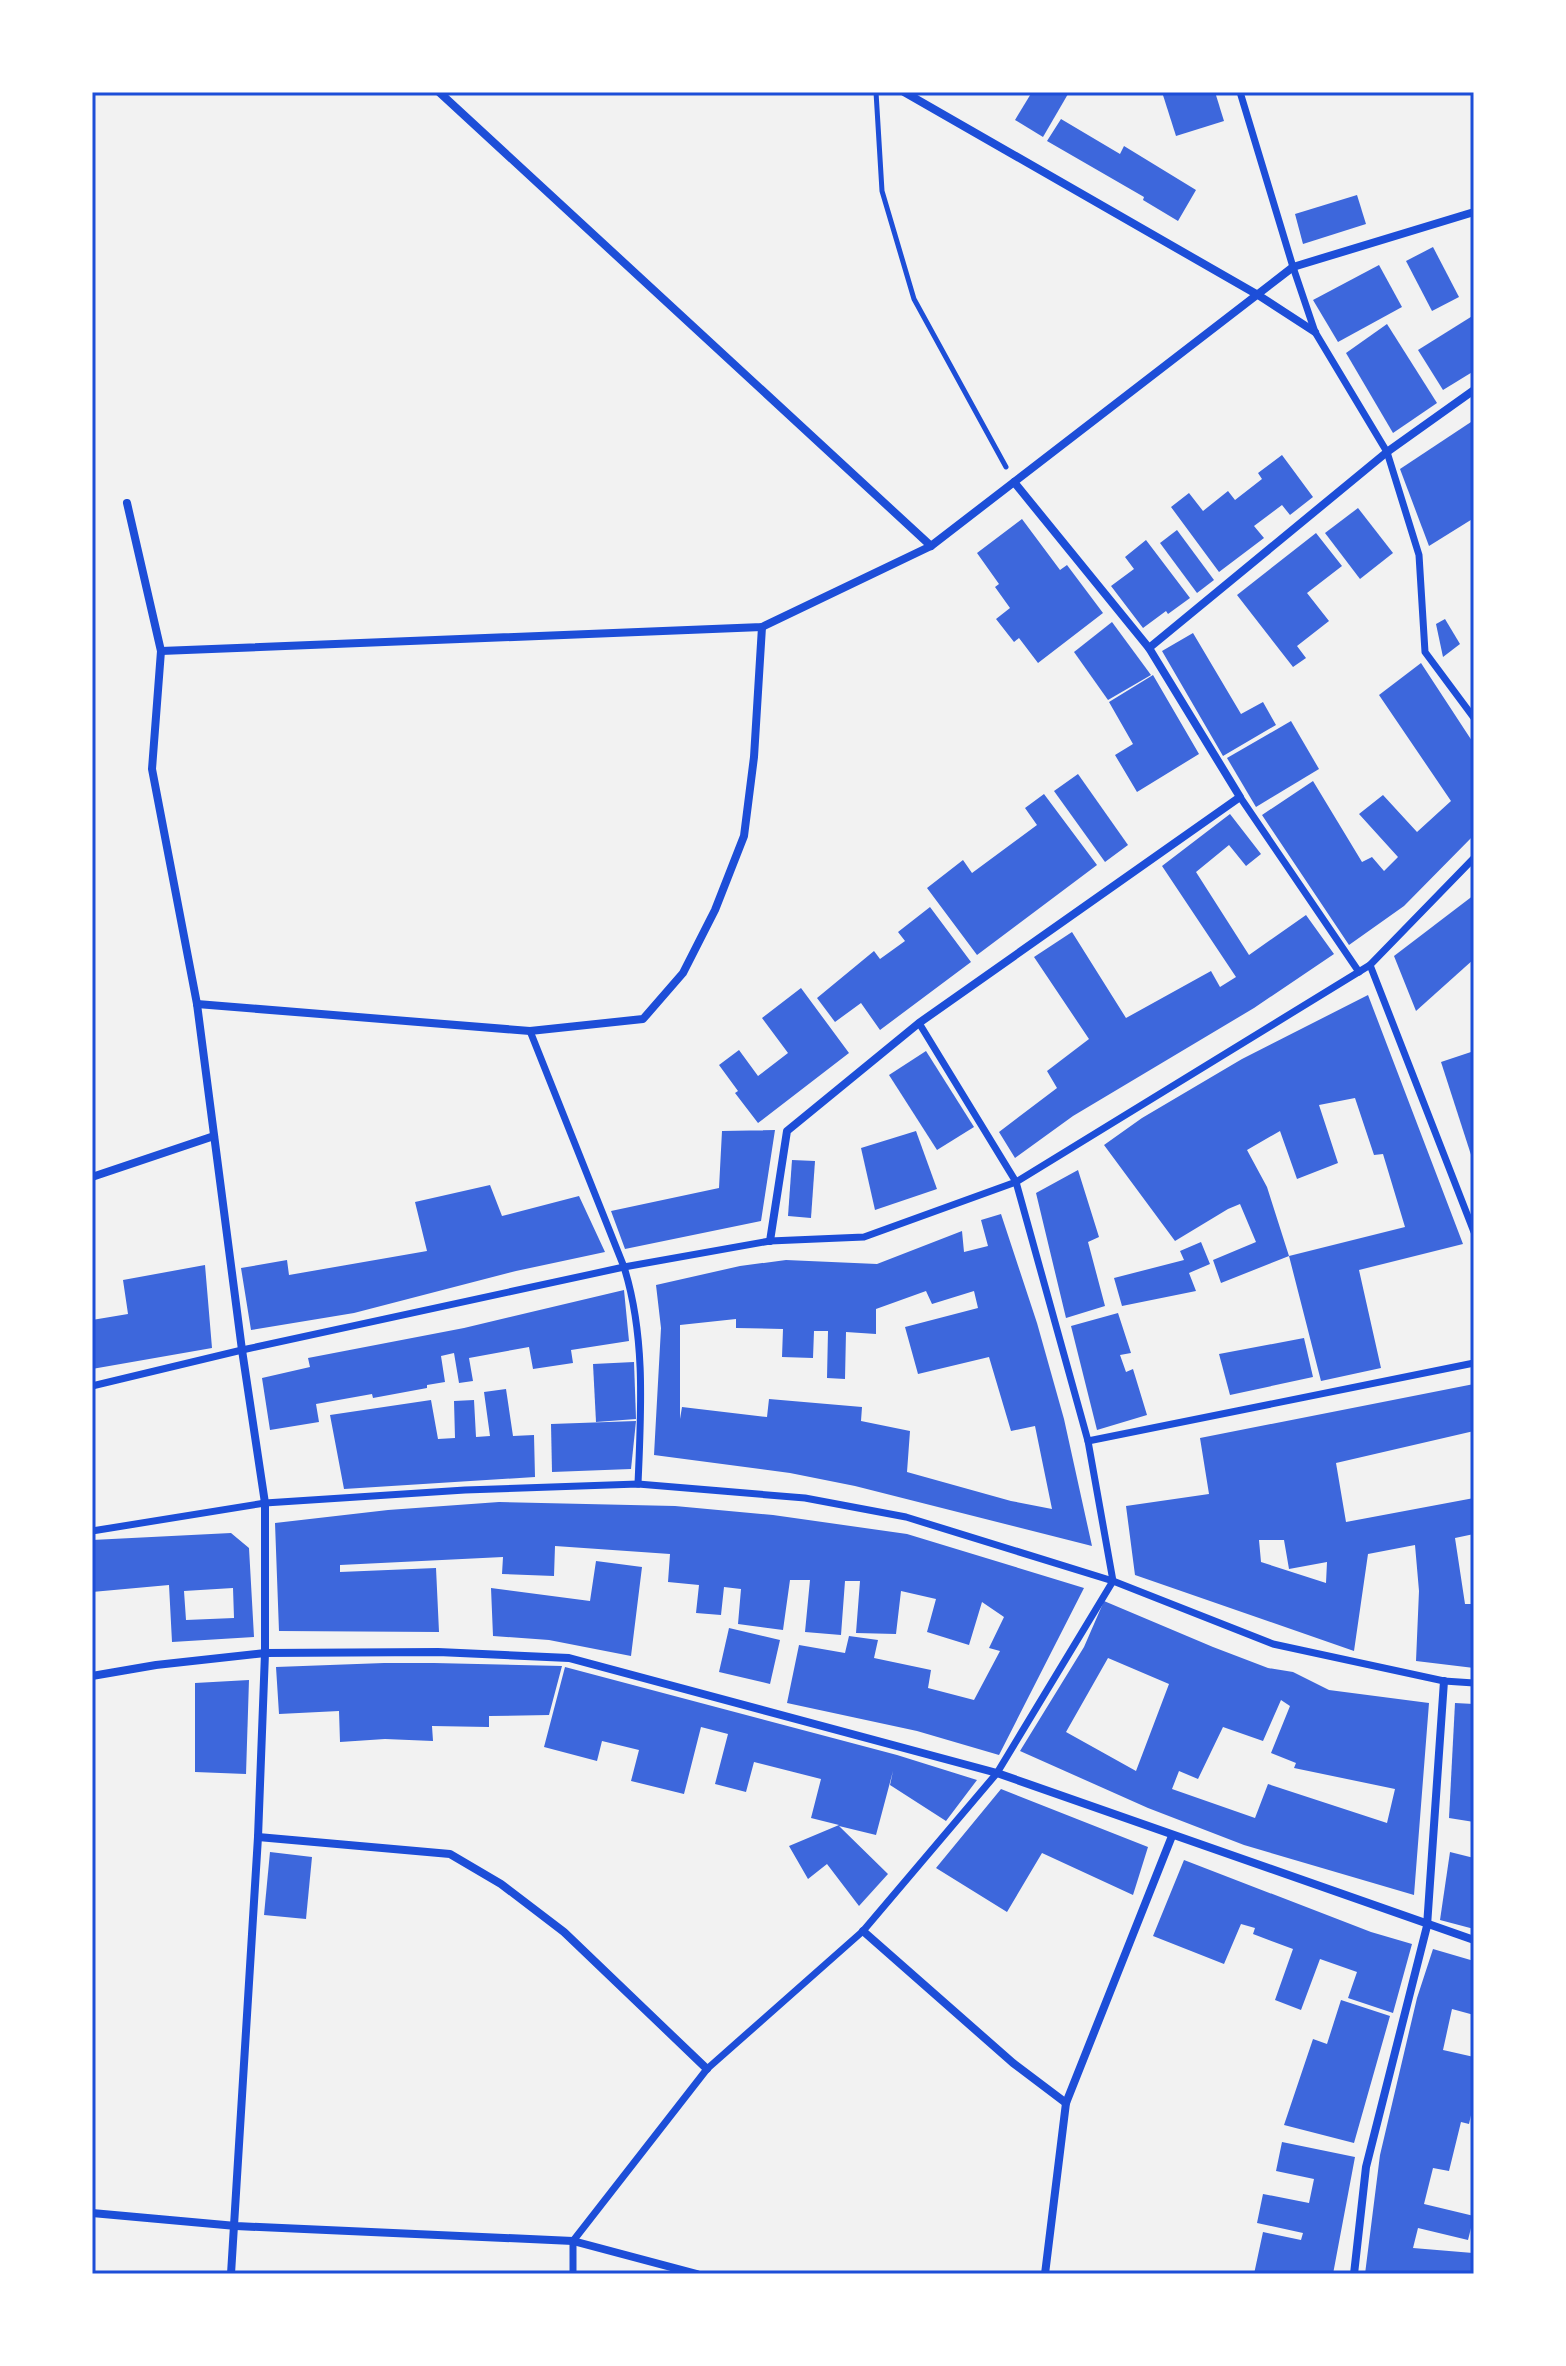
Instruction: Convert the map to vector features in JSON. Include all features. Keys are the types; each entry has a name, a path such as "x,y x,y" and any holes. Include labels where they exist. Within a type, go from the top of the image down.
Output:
{"street":[{"path":"439,92 931,546"},
{"path":"904,92 1258,295 1315,332"},
{"path":"1240,92 1315,332 1387,452 1419,555 1425,652 1474,718"},
{"path":"161,651 762,627 931,546 1293,267 1474,212"},
{"path":"1149,648 1387,452 1474,390"},
{"path":"1014,482 1149,648 1240,797 1359,972"},
{"path":"127,503 161,651 152,769 197,1004 265,1503 265,1653 258,1837 231,2274"},
{"path":"197,1004 530,1031 643,1019 683,973 715,910 744,836 754,757 762,627"},
{"path":"770,1241 787,1131 919,1023 1240,797"},
{"path":"92,1386 624,1267 770,1241 864,1237 1016,1182 1370,965 1474,858"},
{"path":"1370,965 1474,1232"},
{"path":"573,2274 573,2241 707,2069 863,1931 997,1773 1113,1581 1088,1441 1016,1182 919,1023"},
{"path":"530,1031 624,1267 634,1300 642,1397 638,1484"},
{"path":"92,1177 214,1136"},
{"path":"1088,1441 1474,1363"},
{"path":"92,1531 265,1503 465,1490 638,1484 805,1498 906,1517 1113,1581 1273,1644 1444,1681 1474,1683"},
{"path":"92,1676 156,1665 265,1653 438,1652 569,1658 997,1773 1474,1940"},
{"path":"1354,2274 1366,2167 1427,1926 1444,1681"},
{"path":"1045,2274 1066,2103 1172,1836"},
{"path":"258,1837 450,1854 501,1884 564,1932 707,2069"},
{"path":"863,1931 1013,2063 1066,2103"},
{"path":"92,2213 236,2226 573,2241 697,2274"}],"path":[{"path":"876,92 882,191 914,299 1014,482"}],"building":[{"path":"1032,92 1068,94 1043,137 1015,120"},
{"path":"1162,92 1215,92 1224,121 1176,136"},
{"path":"1061,119 1120,154 1124,146 1196,190 1178,221 1143,200 1144,197 1047,141"},
{"path":"1357,195 1366,224 1303,244 1295,214"},
{"path":"1433,247 1459,297 1432,311 1406,261"},
{"path":"1379,265 1402,307 1338,342 1313,300"},
{"path":"1474,315 1474,371 1443,390 1418,350"},
{"path":"1387,324 1437,403 1393,433 1346,353"},
{"path":"1474,420 1474,518 1429,546 1400,469"},
{"path":"1282,455 1313,497 1290,515 1282,505 1254,526 1264,538 1219,572 1171,507 1189,493 1203,511 1228,491 1235,500 1262,479 1258,473"},
{"path":"1358,508 1393,553 1360,579 1325,533"},
{"path":"1022,519 1060,570 1067,565 1103,613 1038,663 1019,638 1014,642 996,619 1010,608 995,587 999,584 977,553"},
{"path":"1177,530 1214,580 1197,593 1160,543"},
{"path":"1316,533 1342,566 1307,593 1329,621 1297,646 1306,658 1293,667 1237,595"},
{"path":"1146,540 1190,598 1143,628 1111,586 1134,569 1125,557"},
{"path":"1445,619 1460,644 1443,657 1436,624"},
{"path":"1112,622 1151,675 1108,700 1074,652"},
{"path":"1193,633 1241,714 1263,702 1276,725 1223,756 1162,651"},
{"path":"1421,663 1474,744 1474,835 1404,906 1349,945 1262,815 1313,781 1362,862 1372,857 1384,871 1398,857 1359,814 1383,795 1417,832 1451,801 1379,695"},
{"path":"1153,675 1199,754 1137,792 1115,755 1133,744 1109,702"},
{"path":"1291,721 1319,769 1256,807 1227,758"},
{"path":"1078,774 1128,845 1105,862 1054,791"},
{"path":"1044,794 1097,865 977,955 927,888 963,860 972,873 1037,825 1025,808"},
{"path":"1230,814 1261,854 1246,866 1229,845 1196,872 1249,955 1306,915 1334,954 1254,1008 1073,1116 1015,1158 999,1132 1057,1088 1047,1071 1089,1039 1034,957 1072,932 1126,1018 1211,971 1220,987 1236,977 1162,866"},
{"path":"1474,895 1474,959 1416,1011 1394,956"},
{"path":"930,907 971,962 880,1030 861,1003 835,1022 817,998 874,951 880,959 905,941 898,932"},
{"path":"801,988 849,1053 758,1123 719,1065 739,1050 758,1076 788,1053 762,1018"},
{"path":"1368,995 1463,1244 1359,1270 1381,1368 1321,1381 1289,1256 1221,1283 1213,1260 1256,1242 1240,1204 1175,1241 1104,1145 1142,1118 1242,1059","holes":["1355,1098 1374,1155 1383,1154 1405,1227 1289,1256 1267,1187 1247,1150 1280,1131 1297,1179 1338,1163 1319,1105"]},
{"path":"926,1051 974,1127 937,1150 889,1075"},
{"path":"1474,1051 1474,1161 1473,1161 1441,1062"},
{"path":"775,1130 761,1221 625,1249 611,1211 719,1188 722,1131"},
{"path":"916,1131 937,1189 875,1210 861,1148"},
{"path":"792,1160 815,1161 811,1218 788,1216"},
{"path":"1078,1170 1099,1237 1088,1242 1105,1306 1066,1318 1036,1193"},
{"path":"490,1185 502,1216 579,1196 605,1252 516,1271 354,1313 251,1330 241,1268 287,1260 289,1275 427,1251 415,1202"},
{"path":"1001,1214 1064,1419 1092,1546 855,1486 790,1473 654,1455 661,1328 656,1285 740,1266 786,1260 877,1264 962,1231 964,1252 988,1246 981,1220","holes":["926,1291 932,1304 974,1291 978,1308 905,1327 918,1374 989,1357 1011,1431 1035,1426 1052,1509 907,1472 910,1431 861,1421 862,1407 769,1399 767,1417 682,1407 680,1419 680,1325 736,1319 736,1328 783,1329 782,1357 813,1358 814,1331 828,1331 827,1378 845,1379 846,1332 876,1334 876,1309"]},
{"path":"1201,1242 1210,1264 1189,1273 1196,1291 1122,1306 1114,1278 1184,1260 1180,1251"},
{"path":"205,1265 212,1348 92,1369 92,1320 128,1314 123,1280"},
{"path":"624,1290 629,1341 571,1350 573,1363 533,1369 529,1347 469,1358 473,1381 459,1383 454,1353 441,1356 445,1382 373,1398 372,1394 316,1404 319,1422 270,1430 262,1378 310,1367 308,1358 464,1328"},
{"path":"1118,1313 1131,1353 1120,1355 1126,1372 1133,1369 1147,1415 1097,1430 1071,1326"},
{"path":"1304,1338 1313,1377 1230,1395 1219,1354"},
{"path":"634,1362 636,1419 596,1422 593,1364"},
{"path":"1474,1384 1474,1431 1336,1463 1346,1522 1474,1498 1474,1534 1455,1538 1465,1604 1474,1604 1474,1668 1416,1661 1419,1591 1415,1545 1368,1554 1354,1651 1135,1575 1126,1506 1209,1494 1200,1438","holes":["1259,1540 1284,1540 1289,1569 1327,1562 1326,1583 1261,1562"]},
{"path":"506,1389 513,1436 534,1435 535,1477 344,1489 330,1415 431,1400 438,1439 455,1438 454,1401 474,1400 476,1437 490,1436 484,1392"},
{"path":"636,1421 631,1469 552,1472 551,1424"},
{"path":"499,1502 675,1506 773,1515 907,1534 1084,1588 999,1755 917,1731 787,1703 799,1645 845,1653 849,1636 878,1640 874,1658 931,1670 928,1688 974,1700 1000,1651 989,1648 1004,1617 982,1602 969,1645 927,1632 936,1599 901,1591 896,1634 856,1633 860,1581 845,1581 841,1635 805,1632 810,1580 790,1580 783,1630 738,1624 741,1589 724,1587 721,1615 696,1613 699,1585 668,1582 670,1554 555,1546 554,1576 502,1574 503,1557 340,1565 340,1572 436,1568 439,1632 279,1631 275,1523"},
{"path":"231,1533 249,1548 254,1637 172,1642 169,1585 92,1592 92,1540","holes":["233,1588 234,1618 186,1620 184,1591"]},
{"path":"596,1561 642,1567 631,1656 549,1640 493,1636 491,1588 590,1601"},
{"path":"1104,1601 1268,1668 1293,1672 1329,1690 1429,1703 1414,1895 1244,1845 1148,1808 1020,1751 1084,1647","holes":["1108,1658 1169,1684 1136,1771 1066,1732","1281,1700 1290,1706 1271,1753 1296,1763 1294,1768 1395,1789 1387,1823 1268,1784 1255,1818 1172,1789 1179,1771 1198,1779 1223,1727 1263,1741"]},
{"path":"729,1628 780,1640 770,1684 719,1672"},
{"path":"384,1663 562,1666 549,1715 489,1716 489,1727 432,1726 433,1741 385,1739 340,1742 339,1711 279,1714 276,1667"},
{"path":"565,1667 897,1755 977,1780 946,1821 890,1785 893,1771 876,1835 839,1826 888,1874 859,1906 827,1864 808,1879 789,1846 839,1825 811,1818 821,1779 754,1762 746,1792 715,1784 728,1734 701,1727 684,1794 631,1781 639,1750 602,1741 597,1761 544,1747"},
{"path":"249,1680 246,1774 195,1772 195,1683"},
{"path":"1455,1703 1474,1704 1474,1822 1449,1818"},
{"path":"1001,1789 1148,1847 1133,1895 1042,1853 1007,1912 936,1868"},
{"path":"270,1852 312,1857 306,1919 264,1915"},
{"path":"1450,1852 1474,1858 1474,1929 1440,1920"},
{"path":"1184,1860 1371,1932 1412,1944 1393,2013 1348,1998 1357,1972 1320,1959 1301,2010 1275,2000 1293,1949 1253,1934 1255,1928 1241,1924 1224,1964 1153,1936"},
{"path":"1433,1949 1474,1961 1474,2015 1452,2009 1443,2050 1474,2057 1474,2102 1469,2124 1461,2122 1449,2171 1433,2168 1424,2204 1474,2216 1468,2240 1418,2228 1413,2248 1473,2253 1471,2274 1365,2274 1380,2155 1417,1998"},
{"path":"1341,2000 1390,2016 1354,2143 1284,2125 1313,2039 1327,2044"},
{"path":"1282,2142 1355,2157 1333,2274 1254,2274 1263,2232 1301,2240 1303,2233 1257,2223 1263,2194 1309,2203 1314,2179 1276,2171"}]}
